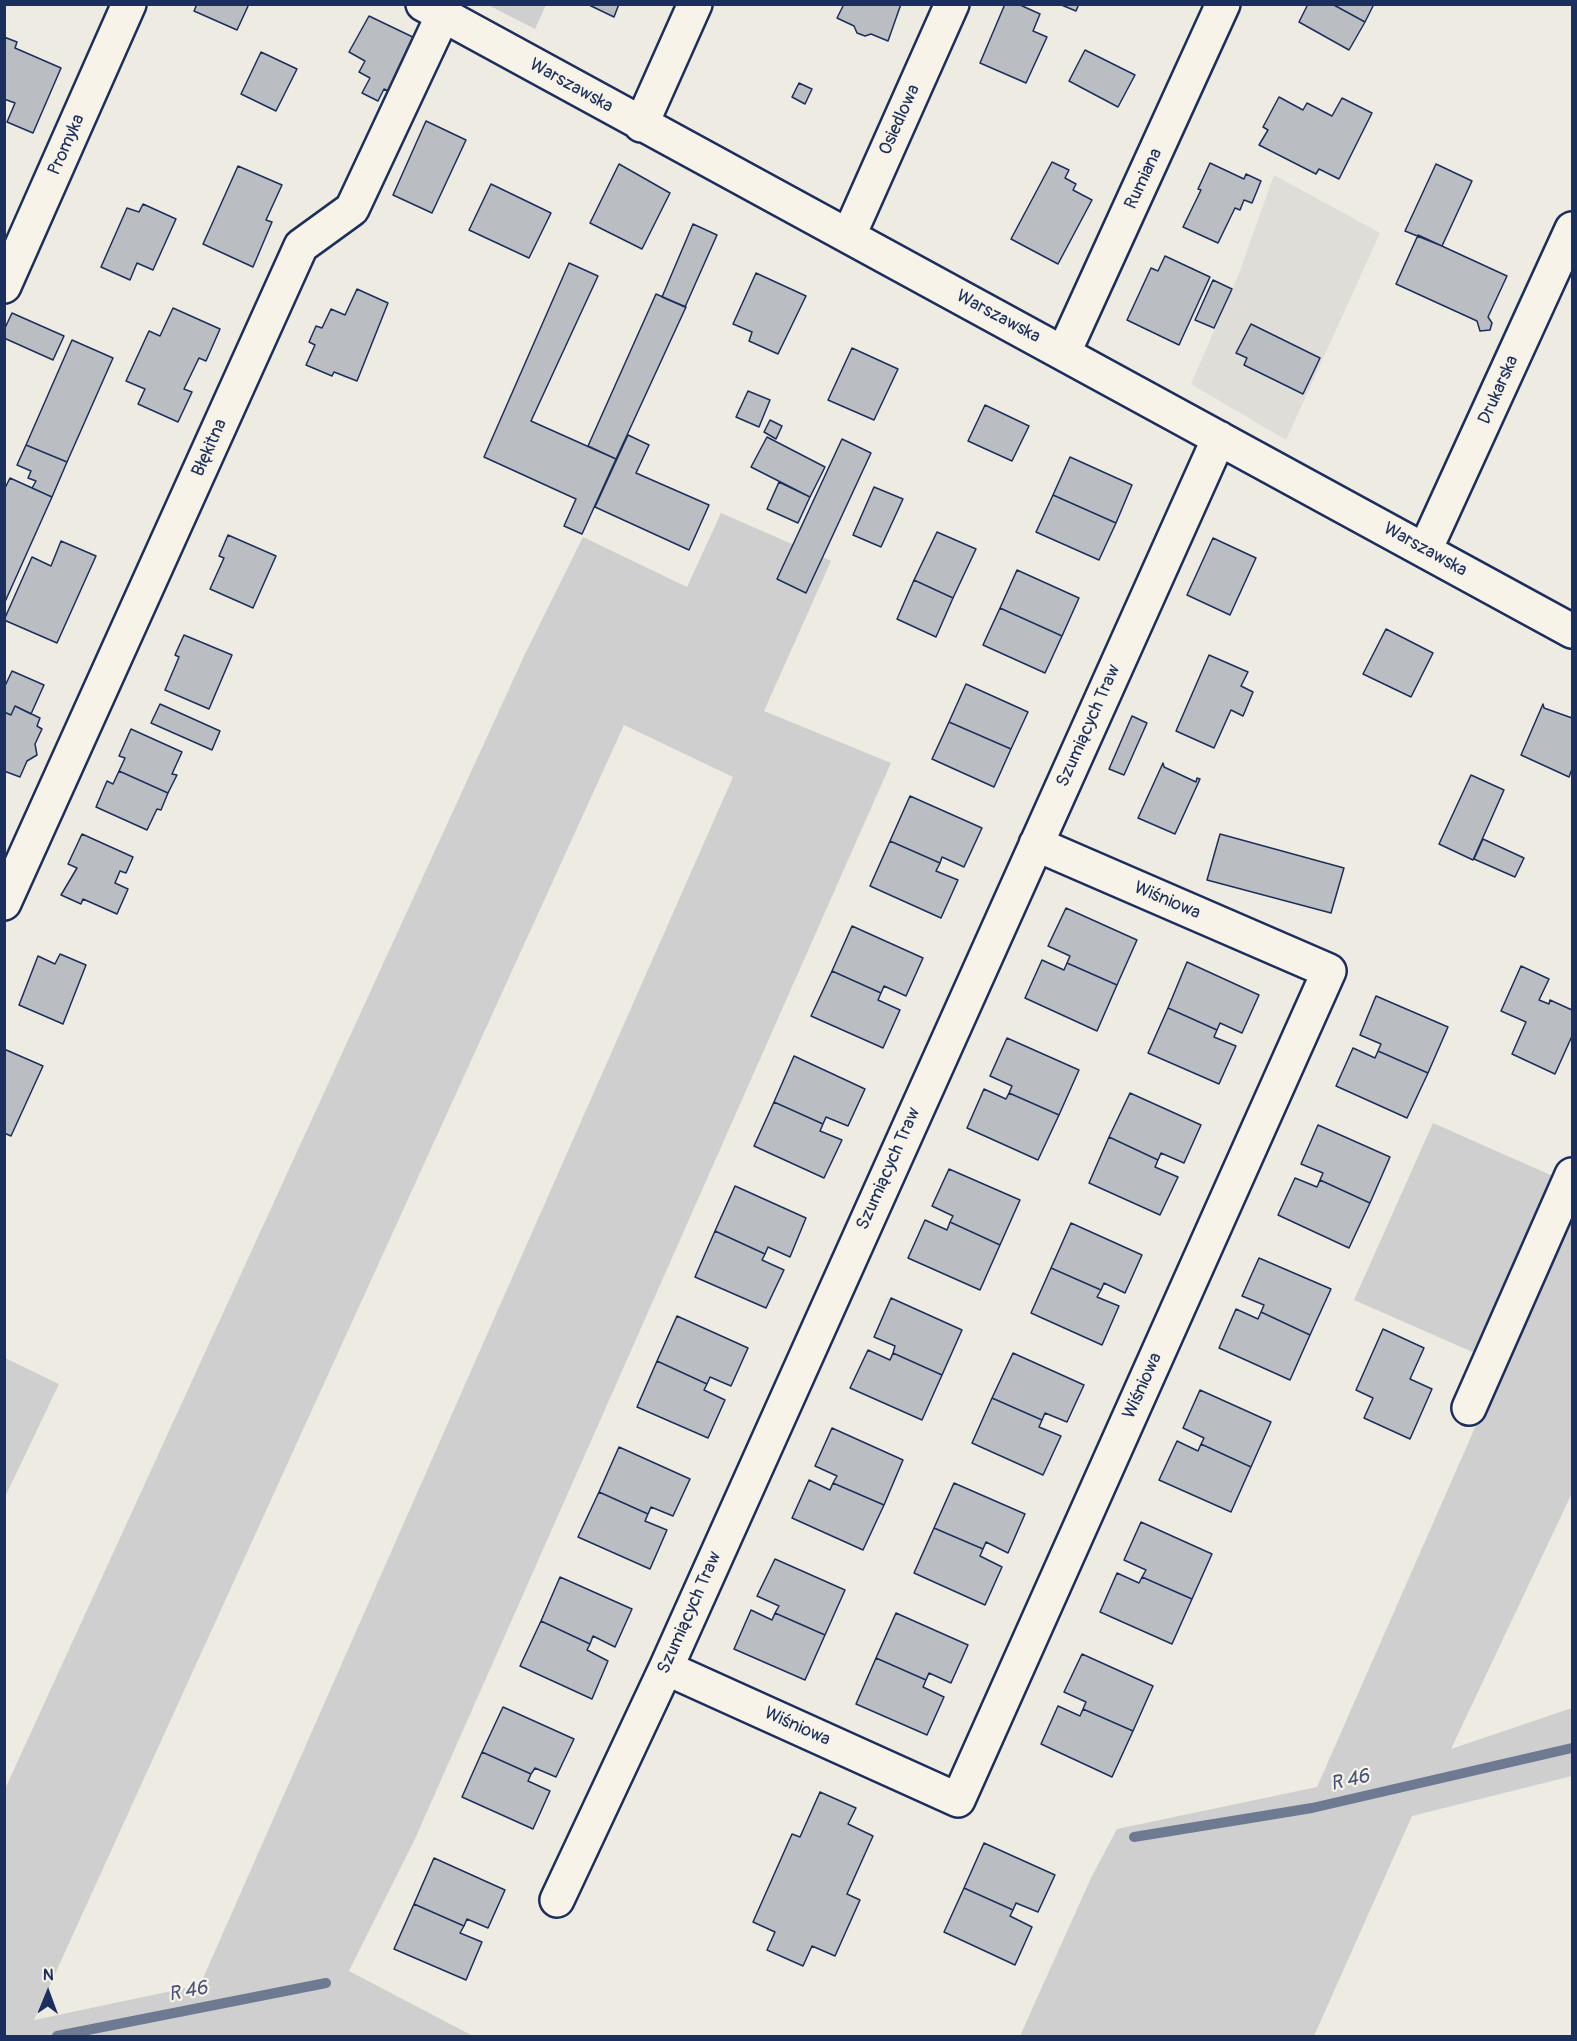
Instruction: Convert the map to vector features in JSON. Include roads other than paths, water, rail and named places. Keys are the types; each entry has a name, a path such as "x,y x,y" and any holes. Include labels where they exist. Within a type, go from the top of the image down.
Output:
{"street":[{"name":"Promyka","path":"4,286 129,4"},
{"path":"641,124 695,4"},
{"name":"Osiedlowa","path":"849,235 952,4"},
{"name":"Rumiana","path":"1064,352 1223,4"},
{"name":"Warszawska","path":"433,10 1572,631"},
{"name":"Błękitna","path":"4,903 301,246 306,240 347,216 352,209 433,10"},
{"name":"Drukarska","path":"1425,550 1572,229"},
{"name":"Szumiących Traw","path":"557,1900 666,1668 1219,438"},
{"name":"Wiśniowa","path":"666,1668 958,1800 1329,971 1036,844"},
{"path":"1469,1408 1572,1175"}],"waterway":[{"name":"R 46","path":"1134,1837 1312,1808 1572,1748"},
{"name":"R 46","path":"57,2036 326,1983"}]}
